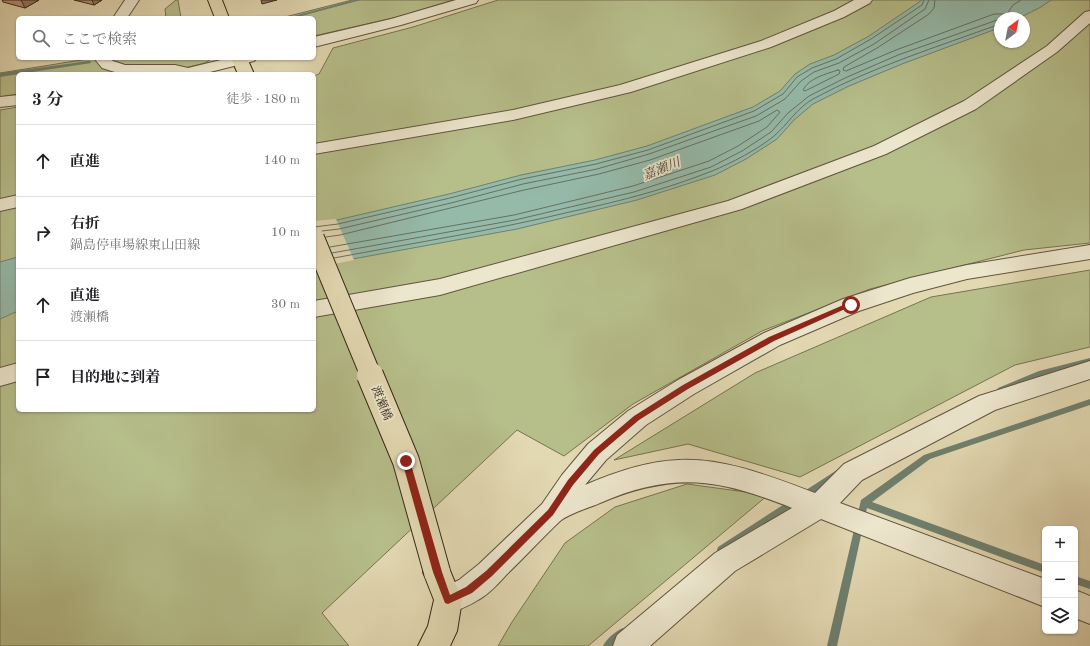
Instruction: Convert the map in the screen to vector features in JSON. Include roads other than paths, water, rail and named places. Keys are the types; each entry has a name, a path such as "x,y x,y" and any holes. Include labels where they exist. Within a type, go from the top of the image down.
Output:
{"main road":[{"path":"215,0 221,16"},
{"name":"渡瀬橋","path":"316,243 406,461 437,572 448,600"},
{"path":"433,646 442,631 448,600"}],"street":[{"path":"121,16 132,0"},
{"path":"316,42 396,22 471,0"},
{"path":"316,149 513,115 625,89 766,44 839,14 865,0"},
{"path":"316,309 440,287 735,205 880,150 970,105 1052,49 1090,15"},
{"path":"104,60 111,67 137,71 173,70 181,72"},
{"path":"192,72 244,64"},
{"path":"0,102 16,100"},
{"path":"0,205 16,202"},
{"path":"448,600 469,590 489,574 551,512 571,483 597,452 637,418 686,387 772,339 851,305 910,286 967,272 1090,252"},
{"path":"628,646 724,562 820,506 853,472 987,403 1090,370"},
{"path":"0,377 16,373"},
{"path":"551,512 615,484 666,471 700,471 776,490 1042,592"},
{"path":"1078,605 1090,610"}],"water":[{"name":"嘉瀬川","path":"922,0 1051,0 1030,12 994,12 994,30 902,64 849,86 813,104 794,120 777,139 746,159 715,175 637,200 517,229 316,266 316,223 337,220 449,194 521,175 595,160 647,146 753,107 780,91 795,74 810,64 834,55 869,36"},
{"path":"16,258 16,312 0,319 0,262"}],"waterway":[{"path":"296,16 359,0"},
{"path":"21,72 89,62"},
{"path":"0,75 16,73"},
{"path":"1001,390 1039,374 1090,361"},
{"path":"864,503 927,457 1090,402"},
{"path":"721,550 837,474"},
{"path":"832,646 864,503"},
{"path":"864,503 1042,568"},
{"path":"1078,581 1090,585"},
{"path":"608,646 623,633"}]}
